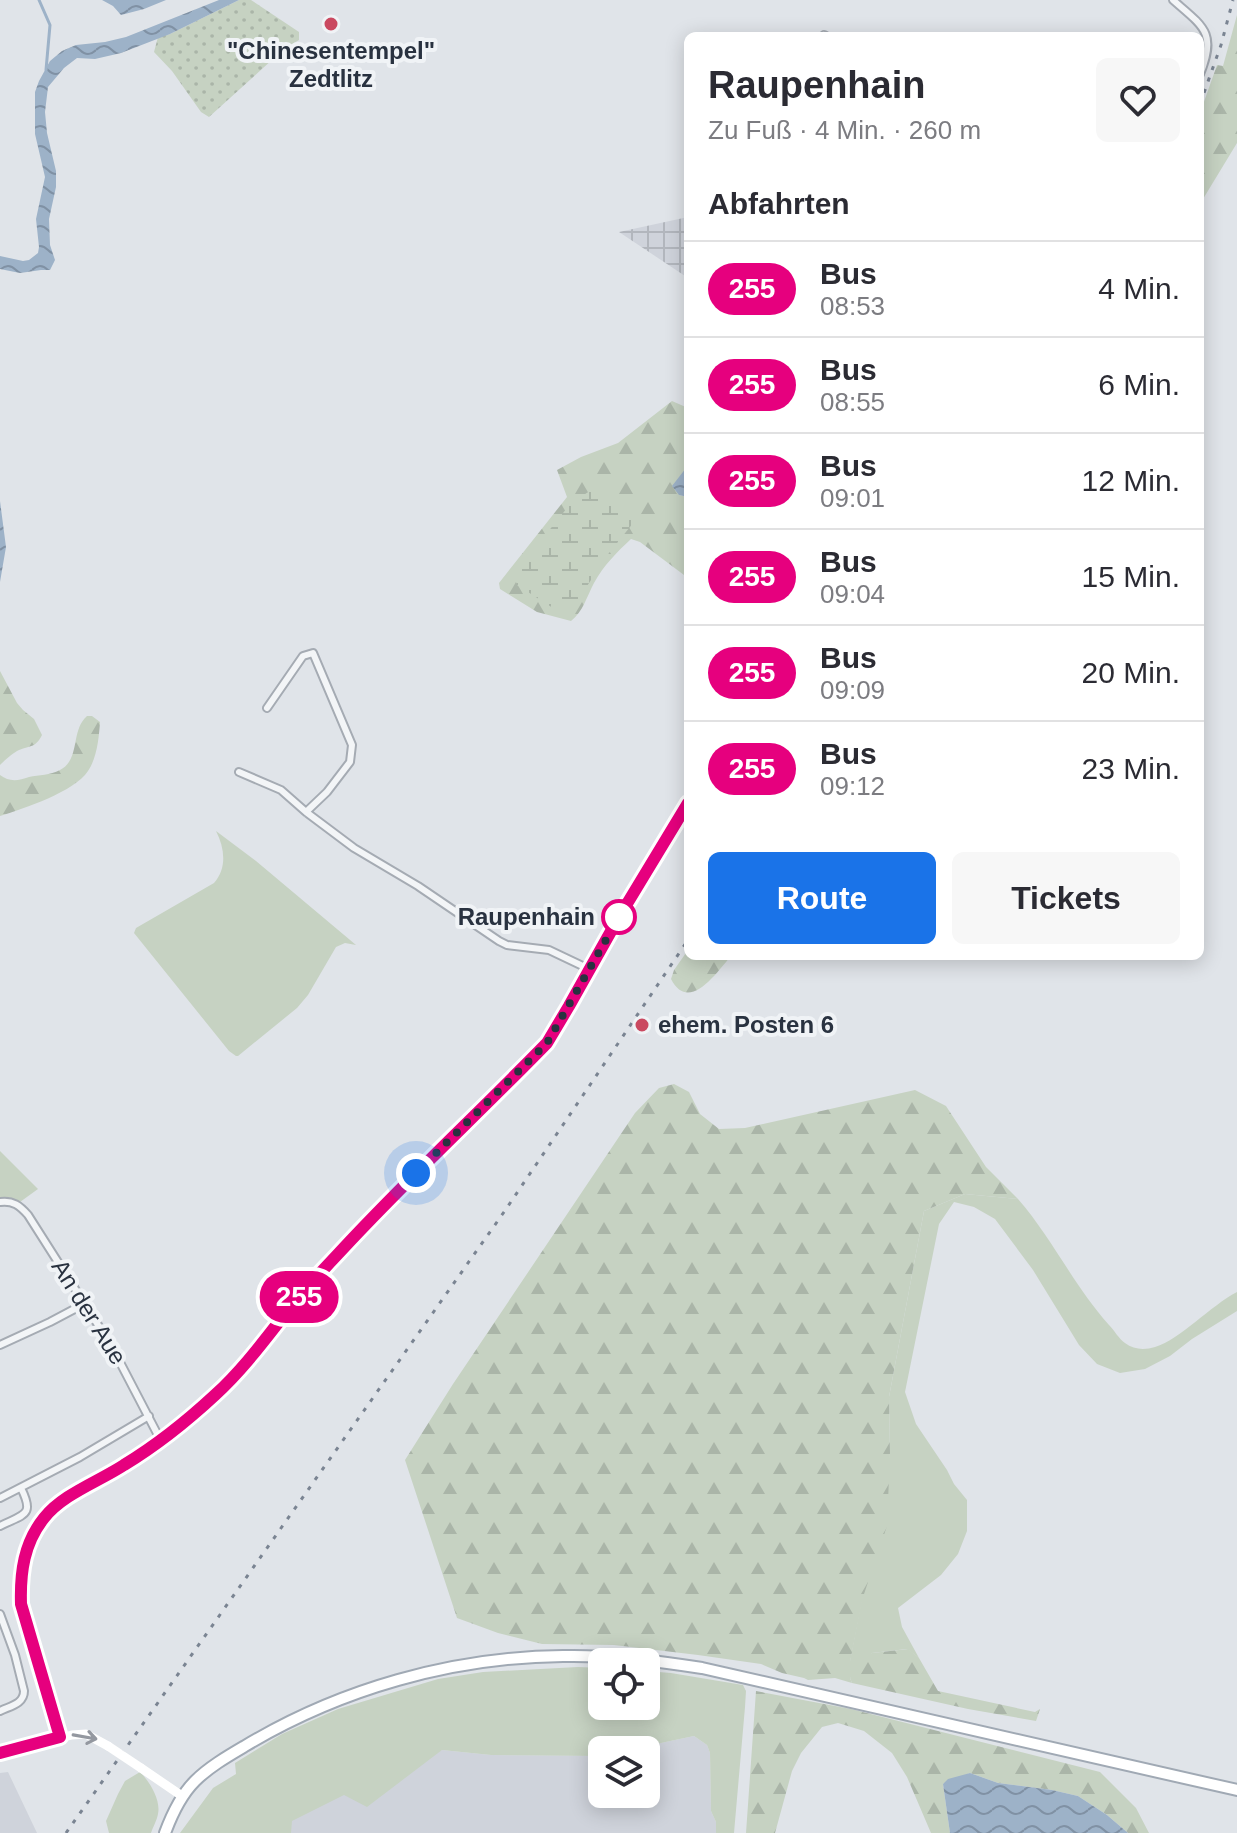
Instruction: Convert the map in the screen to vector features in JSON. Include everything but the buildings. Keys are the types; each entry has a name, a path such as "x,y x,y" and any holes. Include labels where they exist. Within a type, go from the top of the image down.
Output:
{"main road":[{"path":"165,1833 182,1796 198,1778 229,1756 307,1713 421,1673 504,1660 562,1656 665,1662 750,1678 1237,1790"}],"street":[{"path":"1173,0 1205,31 1209,40 1204,62"},
{"path":"267,708 303,656 313,653 352,745 350,762 327,792 306,812"},
{"path":"239,772 281,790 354,848 418,886 499,941 507,945 549,950 589,969"},
{"path":"60,1737 21,1604 20,1581 27,1548 35,1530 61,1502 161,1441 224,1387 341,1250 547,1043 684,809"},
{"name":"An der Aue","path":"0,1202 7,1201 19,1206 28,1215 112,1347 161,1441"},
{"path":"0,1345 84,1304"},
{"path":"0,1498 80,1457 149,1416"},
{"path":"0,1526 26,1513 28,1503 21,1488"},
{"path":"0,1711 18,1703 24,1691 1,1616"},
{"path":"0,1753 60,1737 86,1734 182,1796"}],"shaded area":[{"path":"684,218 684,275 619,232"},
{"path":"694,1736 707,1745 710,1753 711,1811 716,1822 716,1833 230,1833 442,1750 491,1755 588,1756 588,1808 660,1808 660,1743"},
{"path":"8,1772 37,1833 0,1833 0,1773"}],"green space":[{"path":"239,0 251,0 299,32 299,40 284,49 209,117 201,112 172,71 154,52 158,37"},
{"path":"1237,15 1237,143 1204,197 1204,102 1217,65 1223,66"},
{"path":"672,401 684,406 684,476 679,495 684,496 684,575 640,542 631,539 602,570 582,608 571,621 537,612 500,589 499,583 567,497 557,470 618,443"},
{"path":"593,489 613,489 616,500 639,505 638,517 605,558 575,605 568,612 556,610 517,585 515,573 571,503"},
{"path":"0,671 17,703 34,719 42,735 34,745 17,751 0,765"},
{"path":"87,716 100,722 95,754 88,771 61,792 0,816 0,775 17,780 60,770 71,759 79,729"},
{"path":"216,831 356,945 345,943 336,947 297,1008 238,1056 229,1051 134,933 136,928 214,883 221,871 223,858"},
{"path":"684,956 684,960 728,960 711,980 694,991 678,989 671,979"},
{"path":"674,1084 689,1092 700,1114 719,1129 745,1128 915,1090 946,1106 986,1167 1018,1199 965,1194 924,1211 889,1397 887,1526 863,1597 850,1662 833,1674 804,1678 761,1664 660,1650 660,1648 542,1644 457,1618 405,1460 635,1113 659,1088"},
{"path":"0,1151 38,1189 20,1202 8,1197 0,1198"},
{"path":"965,1194 1018,1199 1096,1310 1132,1347 1147,1349 1165,1343 1237,1292 1237,1311 1170,1356 1145,1369 1120,1373 1097,1364 1079,1345 1033,1270 995,1219 974,1207 954,1202 939,1224 905,1392 916,1424 967,1500 967,1531 958,1554 941,1575 898,1608 902,1627 919,1658 907,1649 872,1653 850,1678 852,1683 835,1678 808,1680 804,1678 850,1661 890,1453 889,1397 924,1211"},
{"path":"908,1649 919,1658 938,1691 1035,1712 1040,1709 1036,1721 852,1683 850,1678 858,1659 872,1653"},
{"path":"588,1667 588,1720 660,1720 660,1672 743,1685 746,1691 734,1833 716,1833 716,1822 711,1811 710,1753 707,1745 694,1736 660,1743 660,1736 588,1736 588,1756 491,1755 442,1750 367,1807 344,1795 292,1821 291,1833 180,1833 213,1788 236,1774 235,1763 282,1734 338,1709 438,1679 483,1672"},
{"path":"756,1691 851,1709 1100,1772 1136,1808 1149,1833 1128,1833 1078,1796 998,1783 970,1773 943,1784 950,1833 931,1833 907,1777 892,1753 864,1731 838,1723 822,1727 801,1753 792,1771 775,1833 746,1833"},
{"path":"140,1772 151,1786 158,1803 151,1833 109,1833 106,1821 118,1794 125,1781"}],"water":[{"path":"102,0 166,0 121,15"},
{"path":"219,0 239,0 170,34 121,53 95,59 77,58 48,87 45,112 47,133 56,171 49,219 50,245 55,260 50,270 20,273 0,269 0,256 23,261 38,253 36,219 45,177 35,134 35,92 50,61 76,45 126,37"},
{"path":"684,471 684,496 672,486"},
{"path":"0,501 6,547 0,582"},
{"path":"970,1773 998,1783 1078,1796 1128,1833 950,1833 943,1784 948,1779"}],"waterway":[{"path":"39,0 50,25 46,70"}],"railway":[{"path":"1204,93 1233,0"},
{"path":"66,1833 504,1212 684,946"}],"bus line":[{"name":"255","path":"0,1753 60,1737 21,1604 22,1564 35,1530 61,1502 161,1441 217,1394 341,1250 547,1043 684,809"}],"place":[{"name":"\"Chinesentempel\" Zedtlitz","path":"331,24"},
{"name":"Raupenhain","path":"619,917"},
{"name":"ehem. Posten 6","path":"642,1025"}],"route":[{"path":"416,1173 547,1043 619,917"}]}
